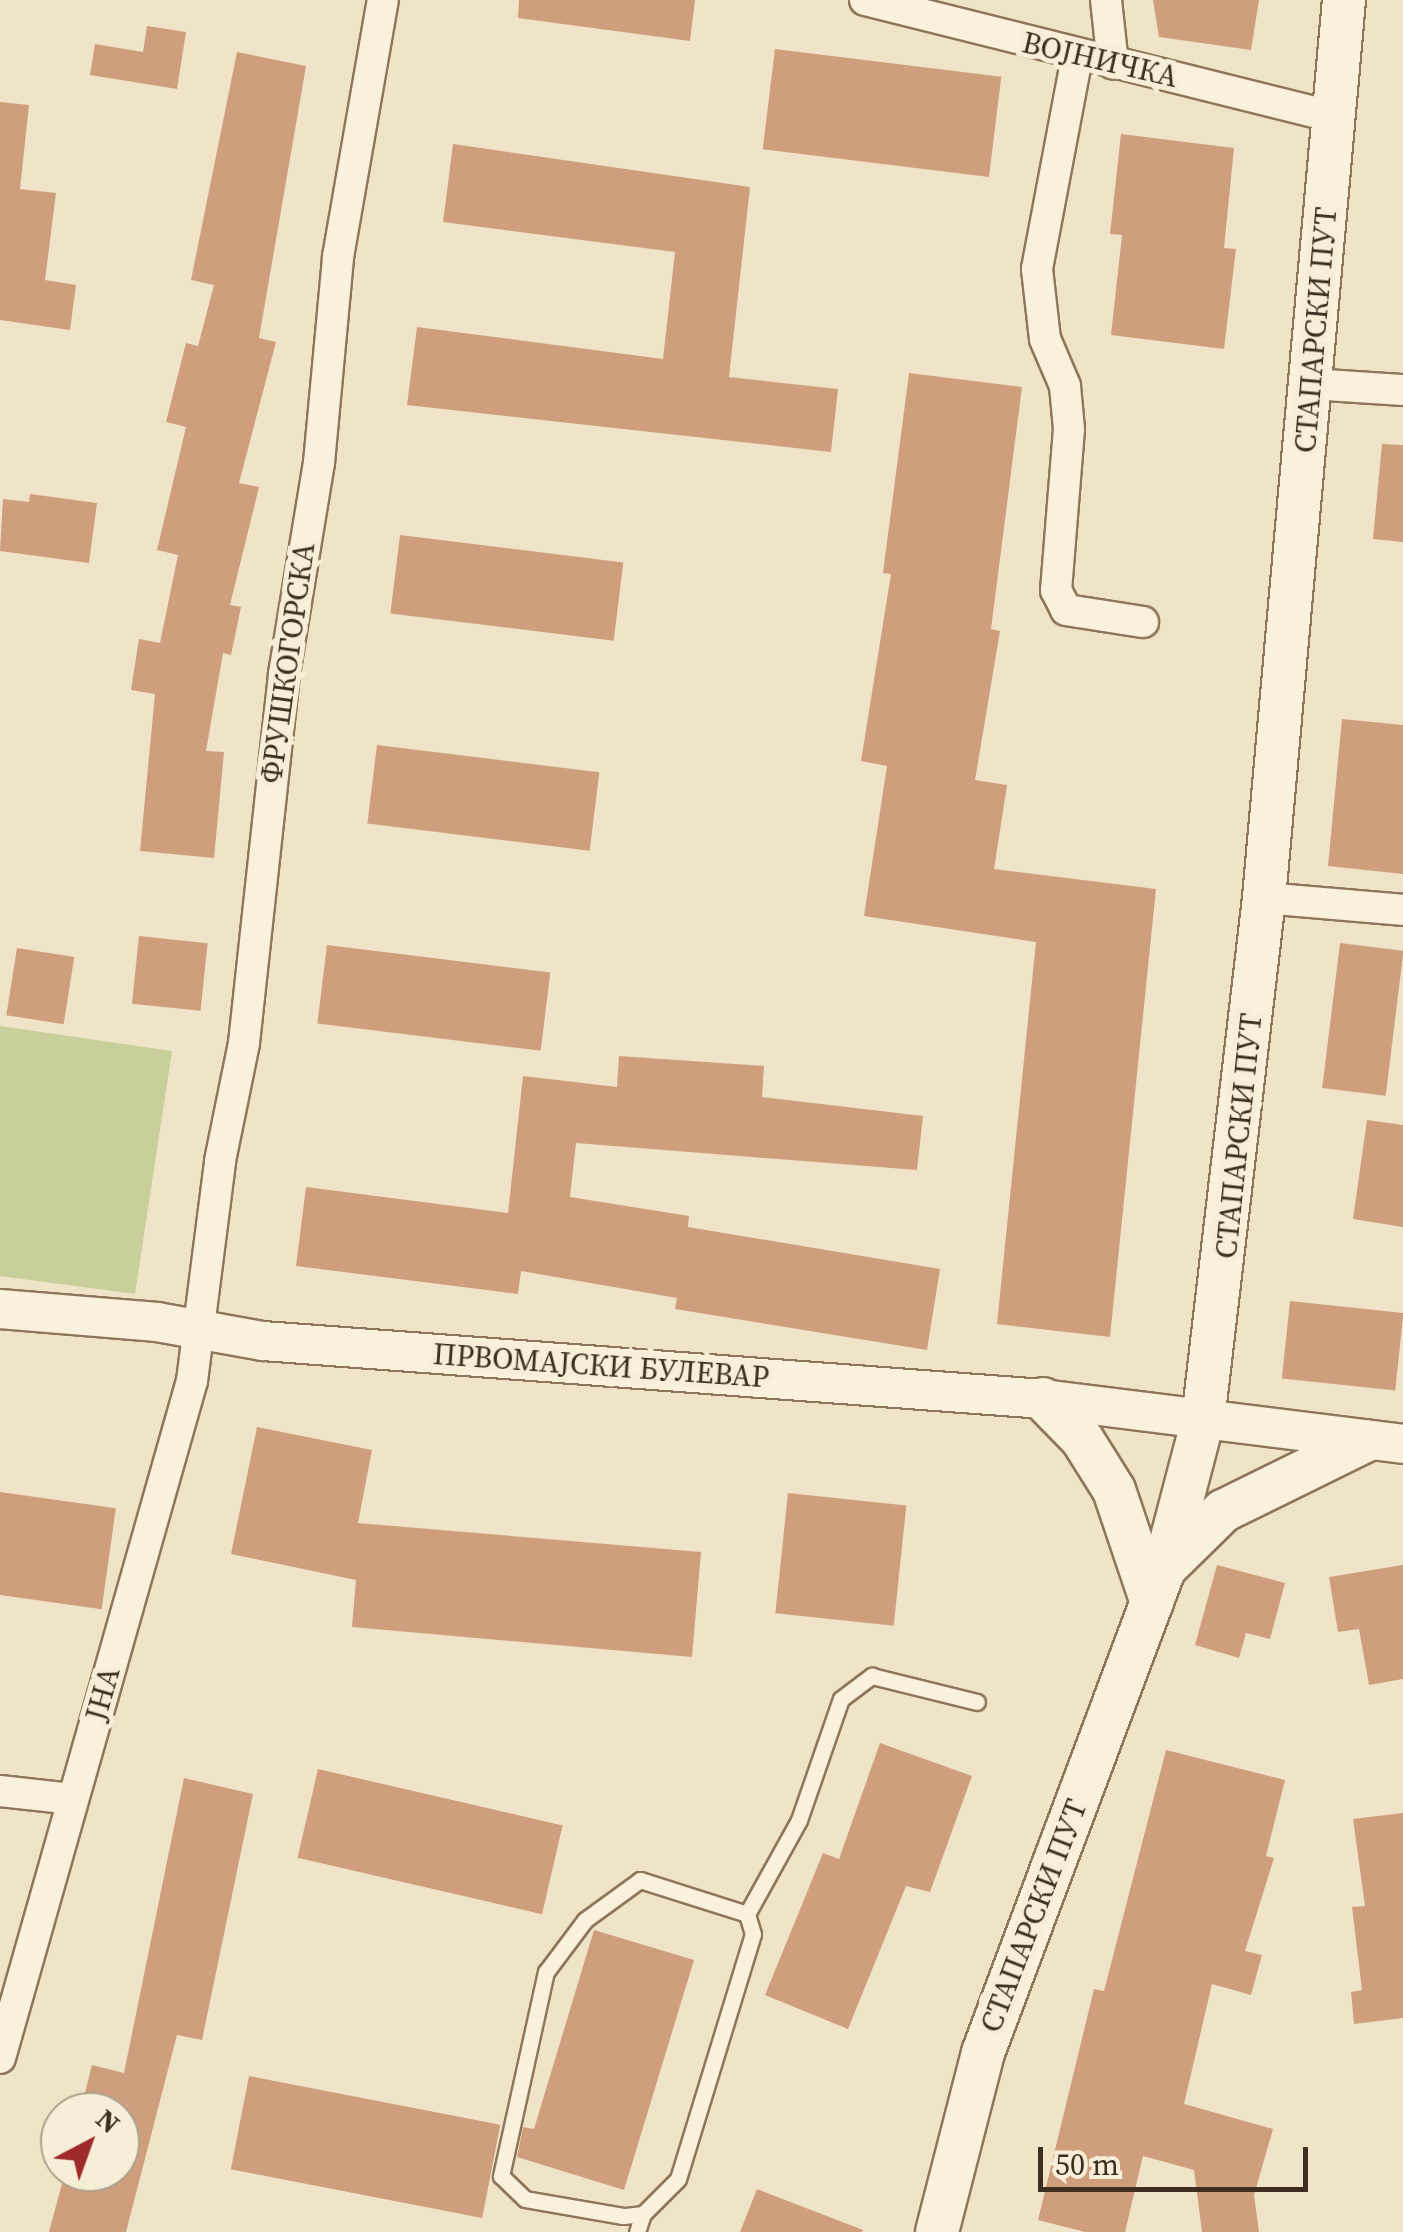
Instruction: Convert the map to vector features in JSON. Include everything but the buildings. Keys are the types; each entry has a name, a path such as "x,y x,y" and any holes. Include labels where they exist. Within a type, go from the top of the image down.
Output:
{"main road":[{"name":"СТАПАРСКИ ПУТ","path":"937,2232 982,2053 1157,1588 1203,1420 1264,898 1344,0"},
{"path":"1043,1400 1082,1439 1114,1490 1157,1588"},
{"path":"1157,1588 1196,1531 1223,1510 1384,1443"}],"street":[{"name":"ФРУШКОГОРСКА","path":"199,1328 220,1161 244,1043 284,674 319,462 338,256 384,0"},
{"name":"ВОЈНИЧКА","path":"866,0 1077,57 1336,116"},
{"path":"1106,0 1113,64"},
{"path":"1077,57 1037,269 1044,339 1065,386 1070,430 1056,590 1066,610 1143,622"},
{"path":"1310,384 1403,390"},
{"path":"1264,898 1403,910"},
{"name":"ПРВОМАЈСКИ БУЛЕВАР","path":"0,1310 199,1328 263,1341 1043,1400 1384,1443"},
{"name":"ЈНА","path":"0,2058 192,1381 199,1328"},
{"path":"0,1791 72,1799"}],"lane":[{"path":"636,2232 643,2214 678,2179 753,1934 747,1914 798,1820 841,1699 854,1683 872,1676 977,1702"},
{"path":"643,2214 623,2216 525,2199 500,2176 546,1972 585,1920 640,1880 747,1914"}],"green space":[{"path":"0,1026 172,1051 135,1294 0,1276"}]}
